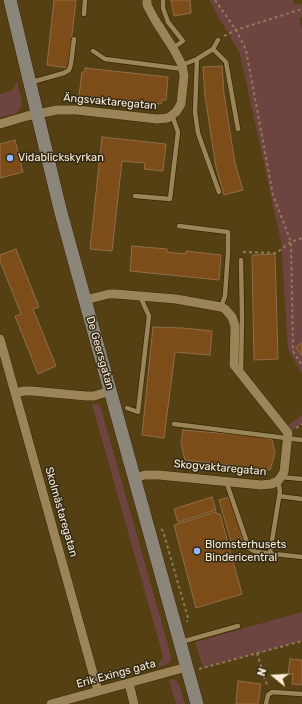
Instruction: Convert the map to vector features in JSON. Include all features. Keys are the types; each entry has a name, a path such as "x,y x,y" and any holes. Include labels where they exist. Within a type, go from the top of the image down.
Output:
{"main road":[{"name":"De Geersgatan","path":"10,0 60,209 110,392 180,642 193,668 197,704"}],"street":[{"name":"Ängsvaktaregatan","path":"0,124 57,110 77,110 157,119 168,118 176,112 181,104 184,76 182,67 173,48 147,5 147,0"},
{"path":"85,300 109,294 176,299 225,309 232,317 235,326 234,365 288,433 288,438"},
{"name":"Skolmästaregatan","path":"0,339 98,691"},
{"path":"15,393 32,391 94,396 110,392"},
{"name":"Skogvaktaregatan","path":"134,478 151,474 261,485 271,484 279,479 284,472 288,438"},
{"name":"Erik Exings gata","path":"52,704 129,683 193,668"},
{"path":"129,683 134,704"}],"lane":[{"path":"84,14 85,0"},
{"path":"163,0 163,8 168,22 183,41 173,48"},
{"path":"152,13 163,8"},
{"path":"30,82 69,70 74,39"},
{"path":"93,51 105,60 182,67 213,49 218,40"},
{"path":"213,49 226,62 238,129"},
{"path":"197,59 194,112 198,133 219,192"},
{"path":"135,196 170,199 178,132 172,115"},
{"path":"179,226 228,232 225,296 221,307"},
{"path":"241,260 241,373"},
{"path":"126,408 138,412 149,316 140,296"},
{"path":"235,326 242,319"},
{"path":"174,424 302,440"},
{"path":"270,554 280,491 279,479 302,480"},
{"path":"226,481 249,548 256,552 302,557"},
{"path":"279,496 302,499"},
{"path":"180,642 238,626"},
{"path":"266,704 268,695 272,692 302,694"}],"path":[{"path":"215,0 236,30 246,50 273,195 291,242 293,351 302,365"},
{"path":"218,40 236,30 302,9"},
{"path":"228,252 276,252 291,242 302,238"},
{"path":"193,668 302,641"},
{"path":"257,653 265,680 272,692"}],"shaded area":[{"path":"209,0 293,0 295,5 302,4 302,17 299,18 302,29 302,374 288,349 281,242 240,54"},
{"path":"17,81 22,104 17,113 0,117 0,94 12,91"},
{"path":"92,404 100,405 166,638 171,658 170,662 166,665 157,667 163,656"},
{"path":"302,415 302,424 288,433 284,428"},
{"path":"302,612 302,641 203,668 195,642"},
{"path":"173,679 177,681 180,687 185,704 176,704 169,680"}],"building":[{"path":"54,0 76,0 68,68 47,65"},
{"path":"171,0 190,0 191,13 174,16"},
{"path":"222,66 224,94 235,163 243,190 224,195 216,167 205,96 203,67"},
{"path":"85,68 168,77 166,100 162,100 161,104 79,96 82,72 85,72"},
{"path":"102,137 166,144 163,171 144,169 145,163 122,161 112,251 90,249"},
{"name":"Vidablickskyrkan","path":"15,140 23,172 0,178 0,144"},
{"path":"132,246 167,249 167,252 185,254 186,251 221,255 219,280 130,271"},
{"path":"16,249 39,307 33,309 56,366 38,374 15,316 21,314 0,261 0,255"},
{"path":"275,254 278,359 254,360 252,255"},
{"path":"153,327 212,331 210,355 175,352 164,438 142,435"},
{"path":"302,343 302,356 296,347"},
{"path":"183,430 243,434 272,440 275,453 270,470 185,460 181,443"},
{"path":"212,497 216,510 178,522 174,509"},
{"path":"230,497 244,544 233,548 219,500"},
{"path":"216,512 217,514 220,514 242,594 196,608 174,525"},
{"path":"290,659 302,660 302,685 292,684 293,674 288,674"},
{"path":"238,681 261,684 258,704 236,704"}],"place":[{"name":"Vidablickskyrkan","path":"10,158"},
{"name":"Blomsterhusets Bindericentral","path":"197,551"}]}
